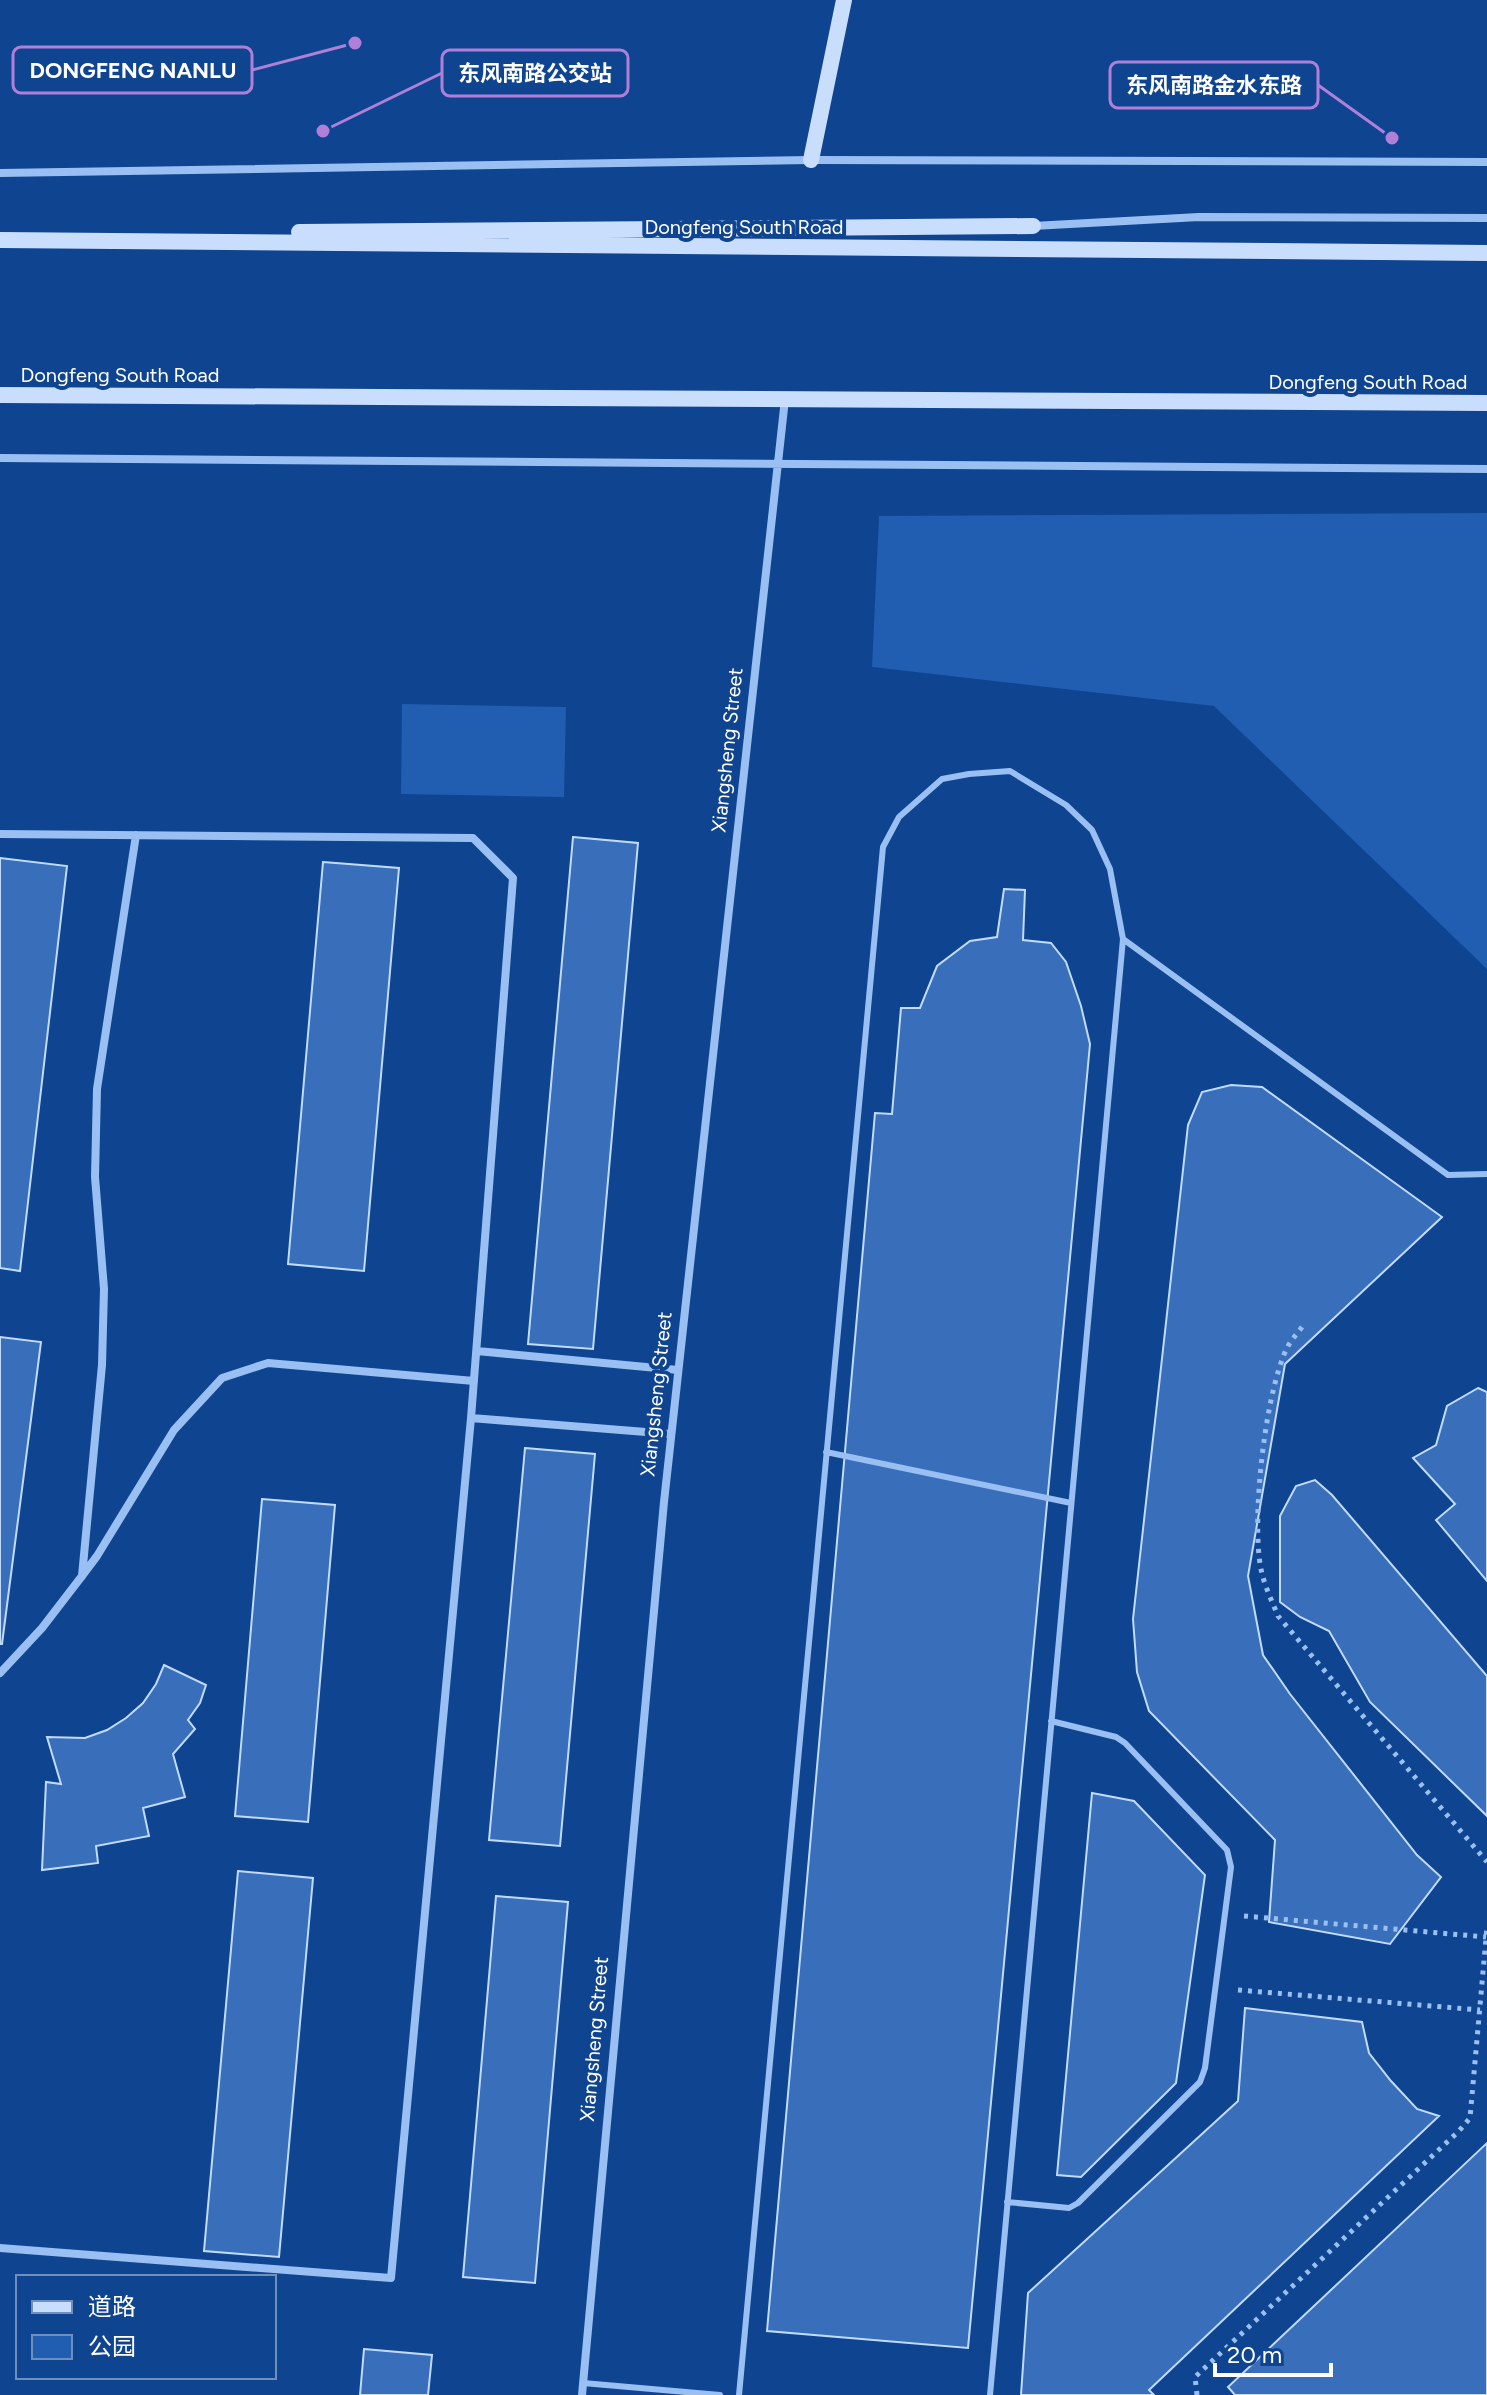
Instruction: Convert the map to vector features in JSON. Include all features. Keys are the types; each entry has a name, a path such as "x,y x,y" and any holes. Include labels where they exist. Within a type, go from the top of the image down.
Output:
{"main road":[{"path":"811,160 844,0"},
{"path":"0,238 493,229 1033,226"},
{"name":"Dongfeng South Road","path":"0,238 1487,253"},
{"name":"Dongfeng South Road","path":"0,395 1487,403"}],"street":[{"path":"0,173 811,160 1487,162"},
{"path":"1033,226 1199,217 1487,218"},
{"name":"Xiangsheng Street","path":"582,2395 671,1434 785,398"},
{"path":"0,458 1487,469"},
{"path":"0,834 473,838 513,878 477,1351 391,2278 0,2248"},
{"path":"82,1576 102,1365 104,1289 95,1177 97,1089 136,835"},
{"path":"477,1351 678,1370"},
{"path":"0,1673 42,1628 82,1576 174,1430 222,1378 268,1363 474,1381"},
{"path":"471,1418 671,1434"}],"lane":[{"path":"739,2395 883,847 899,817 942,779 1010,771 1066,805 1092,830 1110,869 1123,939 990,2395"},
{"path":"1123,939 1448,1175 1487,1174"},
{"path":"826,1452 1071,1503"},
{"path":"1007,2202 1069,2208 1078,2203 1200,2082 1205,2068 1231,1867 1227,1850 1125,1743 1116,1737 1051,1721"},
{"path":"583,2383 720,2395"}],"path":[{"path":"1302,1327 1287,1347 1266,1427 1259,1501 1261,1570 1278,1616 1487,1862"},
{"path":"1225,1914 1486,1937"},
{"path":"1197,2395 1195,2377 1470,2118 1487,1927"},
{"path":"1216,1988 1480,2010"}],"green space":[{"path":"1487,513 1487,969 1214,706 872,667 879,516"},
{"path":"402,704 566,707 564,797 401,794"}],"building":[{"path":"573,837 638,843 593,1349 528,1344"},
{"path":"0,858 67,866 20,1271 0,1268"},
{"path":"323,862 399,868 364,1271 288,1264"},
{"path":"1004,889 1025,890 1023,940 1051,943 1066,962 1090,1044 968,2348 767,2331 875,1113 892,1114 901,1008 920,1008 937,966 970,941 997,937"},
{"path":"1231,1085 1262,1087 1442,1217 1285,1364 1248,1576 1263,1655 1290,1694 1417,1855 1441,1877 1390,1944 1269,1922 1275,1840 1149,1711 1137,1672 1133,1619 1188,1125 1202,1092"},
{"path":"0,1337 41,1342 2,1644 0,1644"},
{"path":"1478,1388 1487,1392 1487,1581 1436,1520 1455,1504 1413,1458 1436,1445 1447,1406"},
{"path":"525,1448 595,1454 560,1846 489,1840"},
{"path":"1315,1480 1332,1495 1487,1676 1487,1816 1370,1702 1329,1631 1300,1617 1280,1602 1280,1516 1296,1486"},
{"path":"262,1499 335,1505 308,1822 235,1816"},
{"path":"164,1665 206,1685 200,1703 188,1720 195,1729 173,1754 185,1797 143,1808 149,1836 96,1846 98,1863 42,1870 46,1782 61,1784 47,1737 85,1738 107,1730 143,1703"},
{"path":"1092,1793 1134,1801 1205,1875 1176,2083 1081,2177 1057,2175"},
{"path":"238,1871 313,1878 279,2257 204,2251"},
{"path":"496,1896 568,1902 535,2283 463,2277"},
{"path":"1245,2008 1362,2022 1369,2053 1391,2081 1417,2109 1439,2116 1149,2390 1154,2395 1021,2395 1028,2293 1238,2101"},
{"path":"1487,2143 1487,2395 1235,2395 1228,2387"},
{"path":"364,2349 432,2355 428,2395 360,2395"}],"place":[{"name":"DONGFENG NANLU","path":"355,43"},
{"name":"东风南路公交站","path":"323,131"},
{"name":"东风南路金水东路","path":"1392,138"}]}
